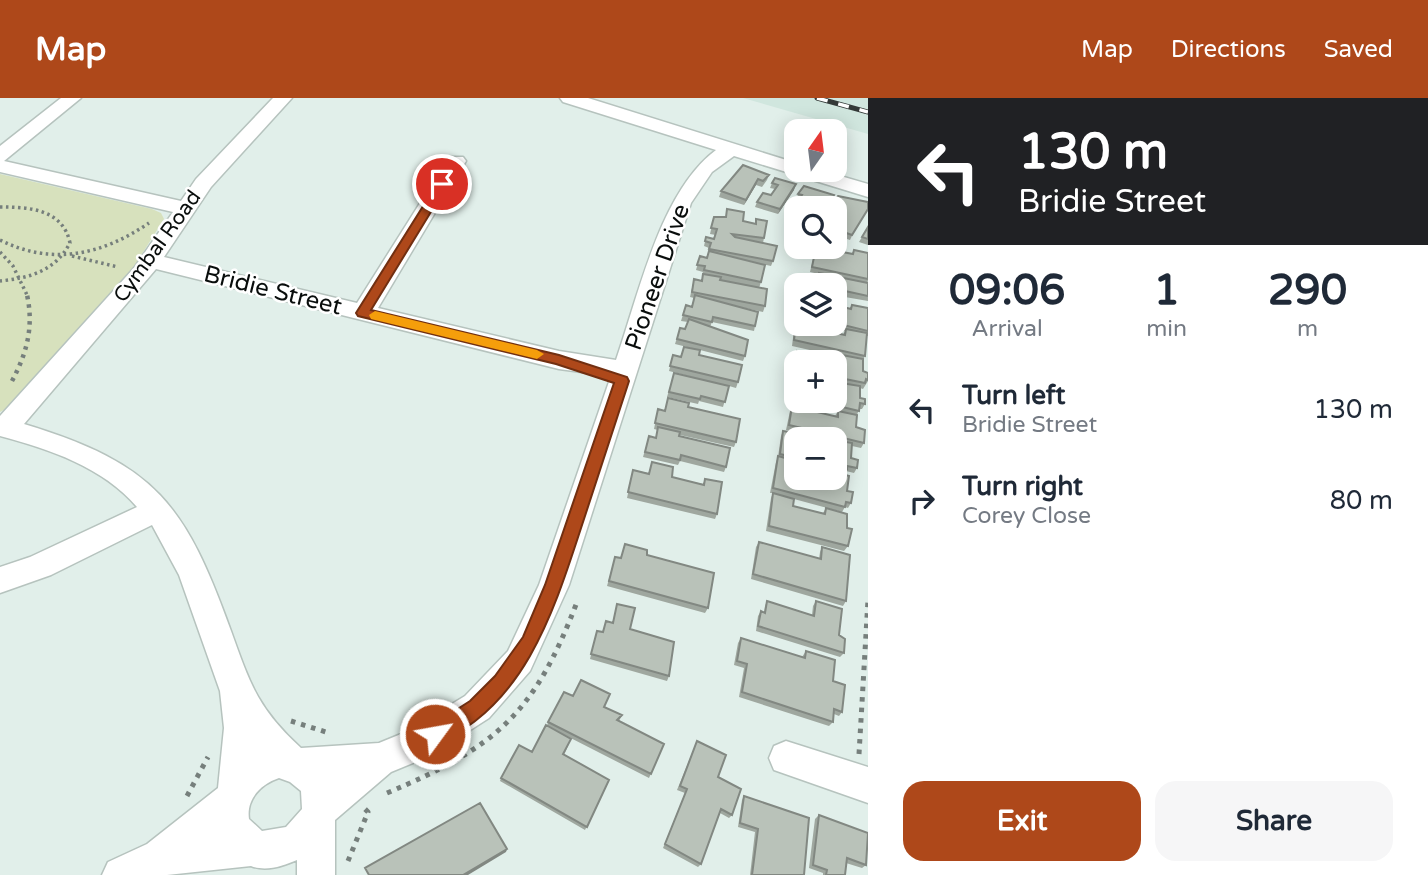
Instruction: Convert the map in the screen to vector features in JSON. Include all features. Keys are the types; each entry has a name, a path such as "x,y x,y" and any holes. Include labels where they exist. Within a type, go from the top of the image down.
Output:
{"street":[{"path":"0,156 72,98"},
{"name":"Cymbal Road","path":"3,427 147,267 176,206 283,98"},
{"path":"569,98 718,153 784,166"},
{"name":"Pioneer Drive","path":"319,814 379,760 452,725 477,707 519,661 554,585 681,202 718,153"},
{"path":"363,313 456,162"},
{"path":"0,166 176,206"},
{"path":"839,182 868,191"},
{"name":"Bridie Street","path":"147,267 363,313 624,375"},
{"path":"3,427 91,457 125,479 152,504 186,555 239,704 240,754 230,810 235,832 263,857"},
{"path":"0,580 40,566 115,532 152,504"},
{"path":"239,704 268,741 314,779 319,788 316,875"},
{"path":"786,758 865,784"},
{"name":"Pioneer Drive","path":"295,764 339,765 379,760"},
{"path":"121,875 160,857 233,795 253,770 279,761 295,764"},
{"path":"160,857 263,857 272,851 293,845 310,832 319,814"}],"path":[{"path":"0,240 14,249 43,256 105,249 127,239 176,206"},
{"path":"0,207 30,208 56,217 70,237 66,255 40,274 0,281"},
{"path":"0,252 20,279 31,305 31,341 10,383"},
{"path":"66,255 147,267"},
{"path":"865,784 858,744 868,600"}],"shaded area":[{"path":"743,98 868,98 868,134 847,128 847,119 816,119"}],"green space":[{"path":"0,174 152,209 161,213 164,219 130,273 15,404 0,412"}],"building":[{"path":"743,165 769,175 763,181 758,179 746,200 721,191"},
{"path":"775,178 796,184 788,196 784,196 780,209 757,202 763,193 771,195 778,185 772,183"},
{"path":"804,186 834,195 801,196 798,194"},
{"path":"847,198 868,202 868,209 852,235 847,233"},
{"path":"727,209 744,212 743,221 756,224 756,219 767,221 764,238 732,234 735,237 777,246 773,261 709,249 711,243 705,241 706,237 714,239 717,229 711,228 714,217 726,217"},
{"path":"868,227 868,239 862,237"},
{"path":"854,250 868,253 868,279 812,267 814,259 847,259 847,253 853,254"},
{"path":"709,251 765,265 761,282 704,270 705,266 697,265 700,256 707,258"},
{"path":"703,274 767,289 765,306 692,292 694,279 702,281"},
{"path":"847,279 868,283 868,296 847,291"},
{"path":"695,295 758,312 755,326 713,317 712,322 683,315 686,305 692,307"},
{"path":"852,305 868,308 868,331 847,326 847,308 851,309"},
{"path":"689,319 748,340 745,356 677,339 680,328 685,329"},
{"path":"847,329 867,333 865,356 794,340 794,336 847,336"},
{"path":"684,347 700,350 699,355 742,365 738,382 670,366 673,355 681,357"},
{"path":"847,356 863,359 863,371 868,373 865,383 847,379"},
{"path":"674,373 729,386 725,402 669,392"},
{"path":"847,384 860,386 860,398 865,399 865,404 860,403 859,411 847,408"},
{"path":"668,398 689,403 688,407 740,419 736,442 655,423 658,409 665,411"},
{"path":"791,413 821,413 838,417 838,413 857,415 856,427 865,430 864,443 847,439 847,427 789,425"},
{"path":"658,427 680,432 679,436 730,448 726,467 681,455 680,460 645,452 649,436 656,438"},
{"path":"783,431 784,455 780,454"},
{"path":"847,442 852,443 851,458 858,460 857,468 847,466"},
{"path":"778,456 784,458 784,490 847,490 847,475 849,476 847,491 853,492 851,503 846,502 845,507 773,488"},
{"path":"652,462 673,467 672,477 704,485 705,479 722,482 717,514 628,492 633,470 649,474"},
{"path":"773,493 794,499 793,506 825,514 826,508 847,514 847,528 852,529 848,546 769,526"},
{"path":"759,542 821,559 822,547 850,555 846,601 753,574"},
{"path":"625,544 647,550 647,555 714,573 708,608 609,581 615,557 621,558"},
{"path":"767,601 814,616 816,601 842,609 839,635 845,639 844,653 758,626 761,611 765,613"},
{"path":"617,604 635,608 630,629 674,642 669,676 591,654 597,631 603,632 606,621 613,623"},
{"path":"741,638 805,658 806,651 835,660 833,681 845,685 842,712 834,709 833,722 742,692 747,664 737,661"},
{"path":"581,680 610,694 604,707 622,715 617,720 664,744 651,774 548,722 564,692 573,696"},
{"path":"546,725 571,739 563,754 609,780 587,827 501,778 519,745 532,752"},
{"path":"697,741 726,755 718,777 741,789 732,815 721,809 701,864 665,844 687,789 680,786"},
{"path":"744,796 809,818 804,875 752,875 758,829 740,823"},
{"path":"480,803 507,849 463,875 369,875 365,868"},
{"path":"819,815 868,833 866,865 847,858 845,875 826,875 827,870 813,865"}],"railway":[{"path":"817,98 868,112"}],"slow traffic":[{"path":"375,315 537,354"}],"route":[{"path":"435,734 477,707 519,661 530,641 554,585 622,381 559,360 363,313 442,184"}]}
